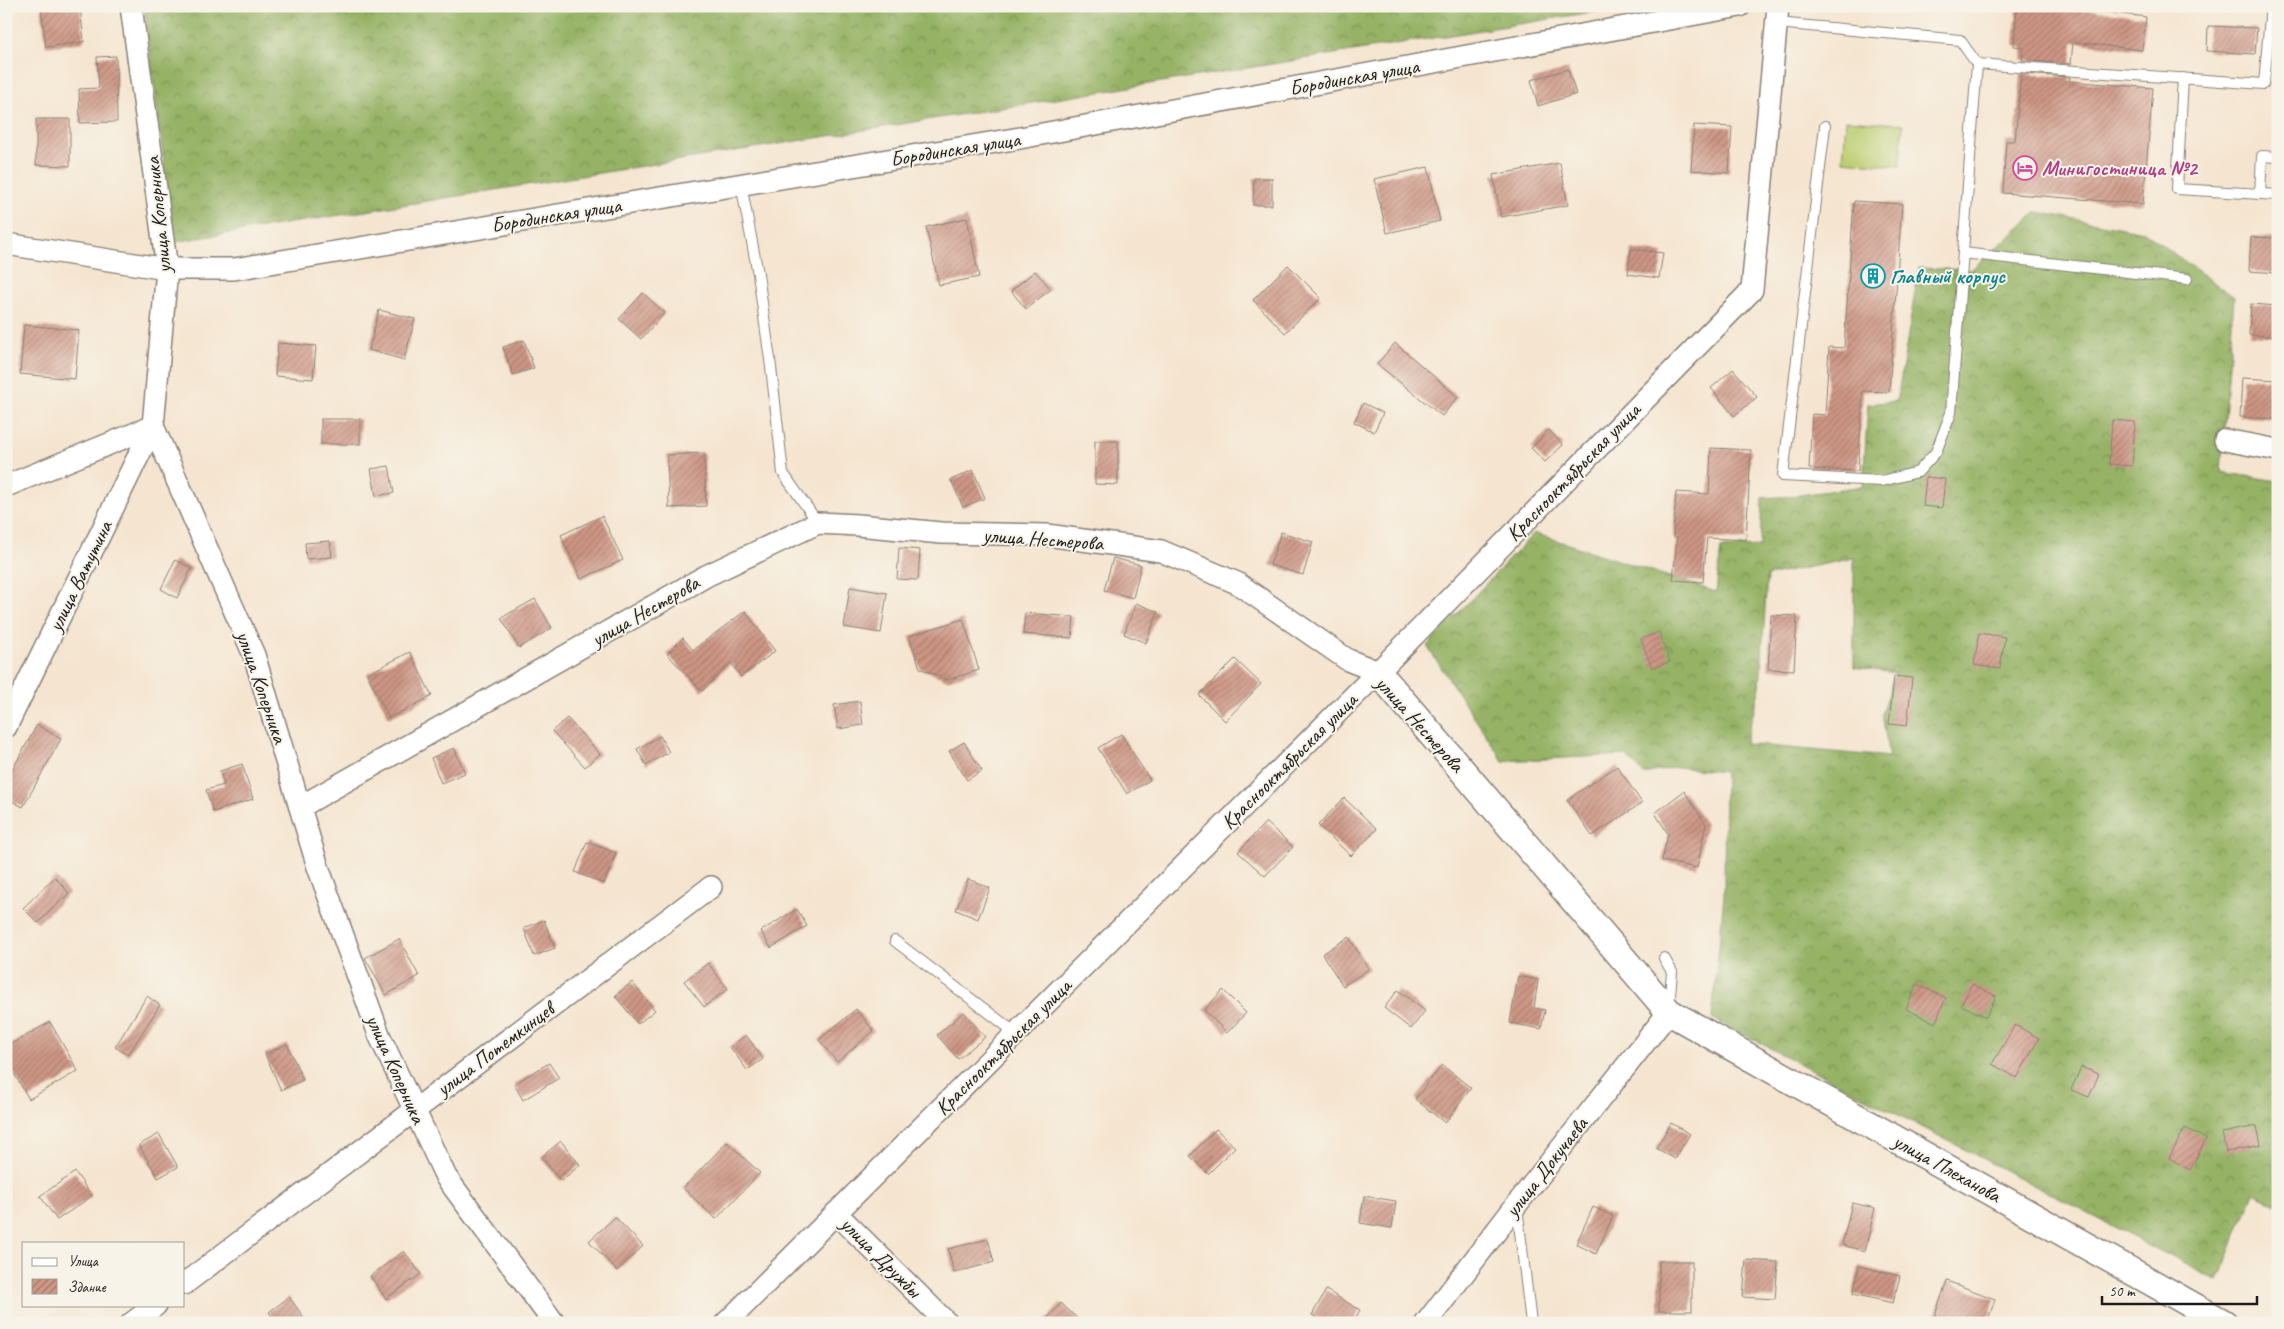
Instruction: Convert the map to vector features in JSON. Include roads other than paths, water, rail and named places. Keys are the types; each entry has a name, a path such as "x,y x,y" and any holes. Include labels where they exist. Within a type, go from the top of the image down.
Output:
{"street":[{"name":"улица Коперника","path":"131,6 168,270 153,426 254,654 318,867 380,1037 446,1177 554,1323"},
{"name":"Бородинская улица","path":"6,244 168,270 234,269 1020,138 1740,6"},
{"name":"Краснооктябрьская улица","path":"726,1323 1378,672 1752,290 1777,14"},
{"path":"6,486 153,426"},
{"name":"улица Ватутина","path":"6,726 153,426"},
{"path":"2225,440 2278,450"},
{"name":"улица Нестерова","path":"300,807 706,576 818,524 858,525 942,533 1047,535 1161,551 1237,583 1348,660 1378,672 1669,1012"},
{"name":"улица Потемкинцев","path":"185,1283 711,887"},
{"name":"улица Докучаева","path":"1426,1323 1517,1204 1669,1012"},
{"name":"улица Плеханова","path":"1669,1012 2224,1323"},
{"name":"улица Дружбы","path":"836,1213 947,1323"},
{"path":"132,1323 155,1306"}],"lane":[{"path":"1977,64 2264,84 2271,6"},
{"path":"1777,14 1960,40 1977,64 1951,413 1936,452 1918,472 1882,481 1784,476 1825,126"},
{"path":"2183,78 2177,190 2278,195"},
{"path":"2260,194 2262,156 2278,157"},
{"path":"741,184 771,367 783,473 818,524"},
{"path":"1963,253 2187,279"},
{"path":"895,941 1017,1034"},
{"path":"1664,958 1672,972 1669,1012"},
{"path":"1517,1204 1531,1323"}],"place":[{"name":"Минигостиница №2","path":"2025,168"},
{"name":"Главный корпус","path":"1873,276"}]}
